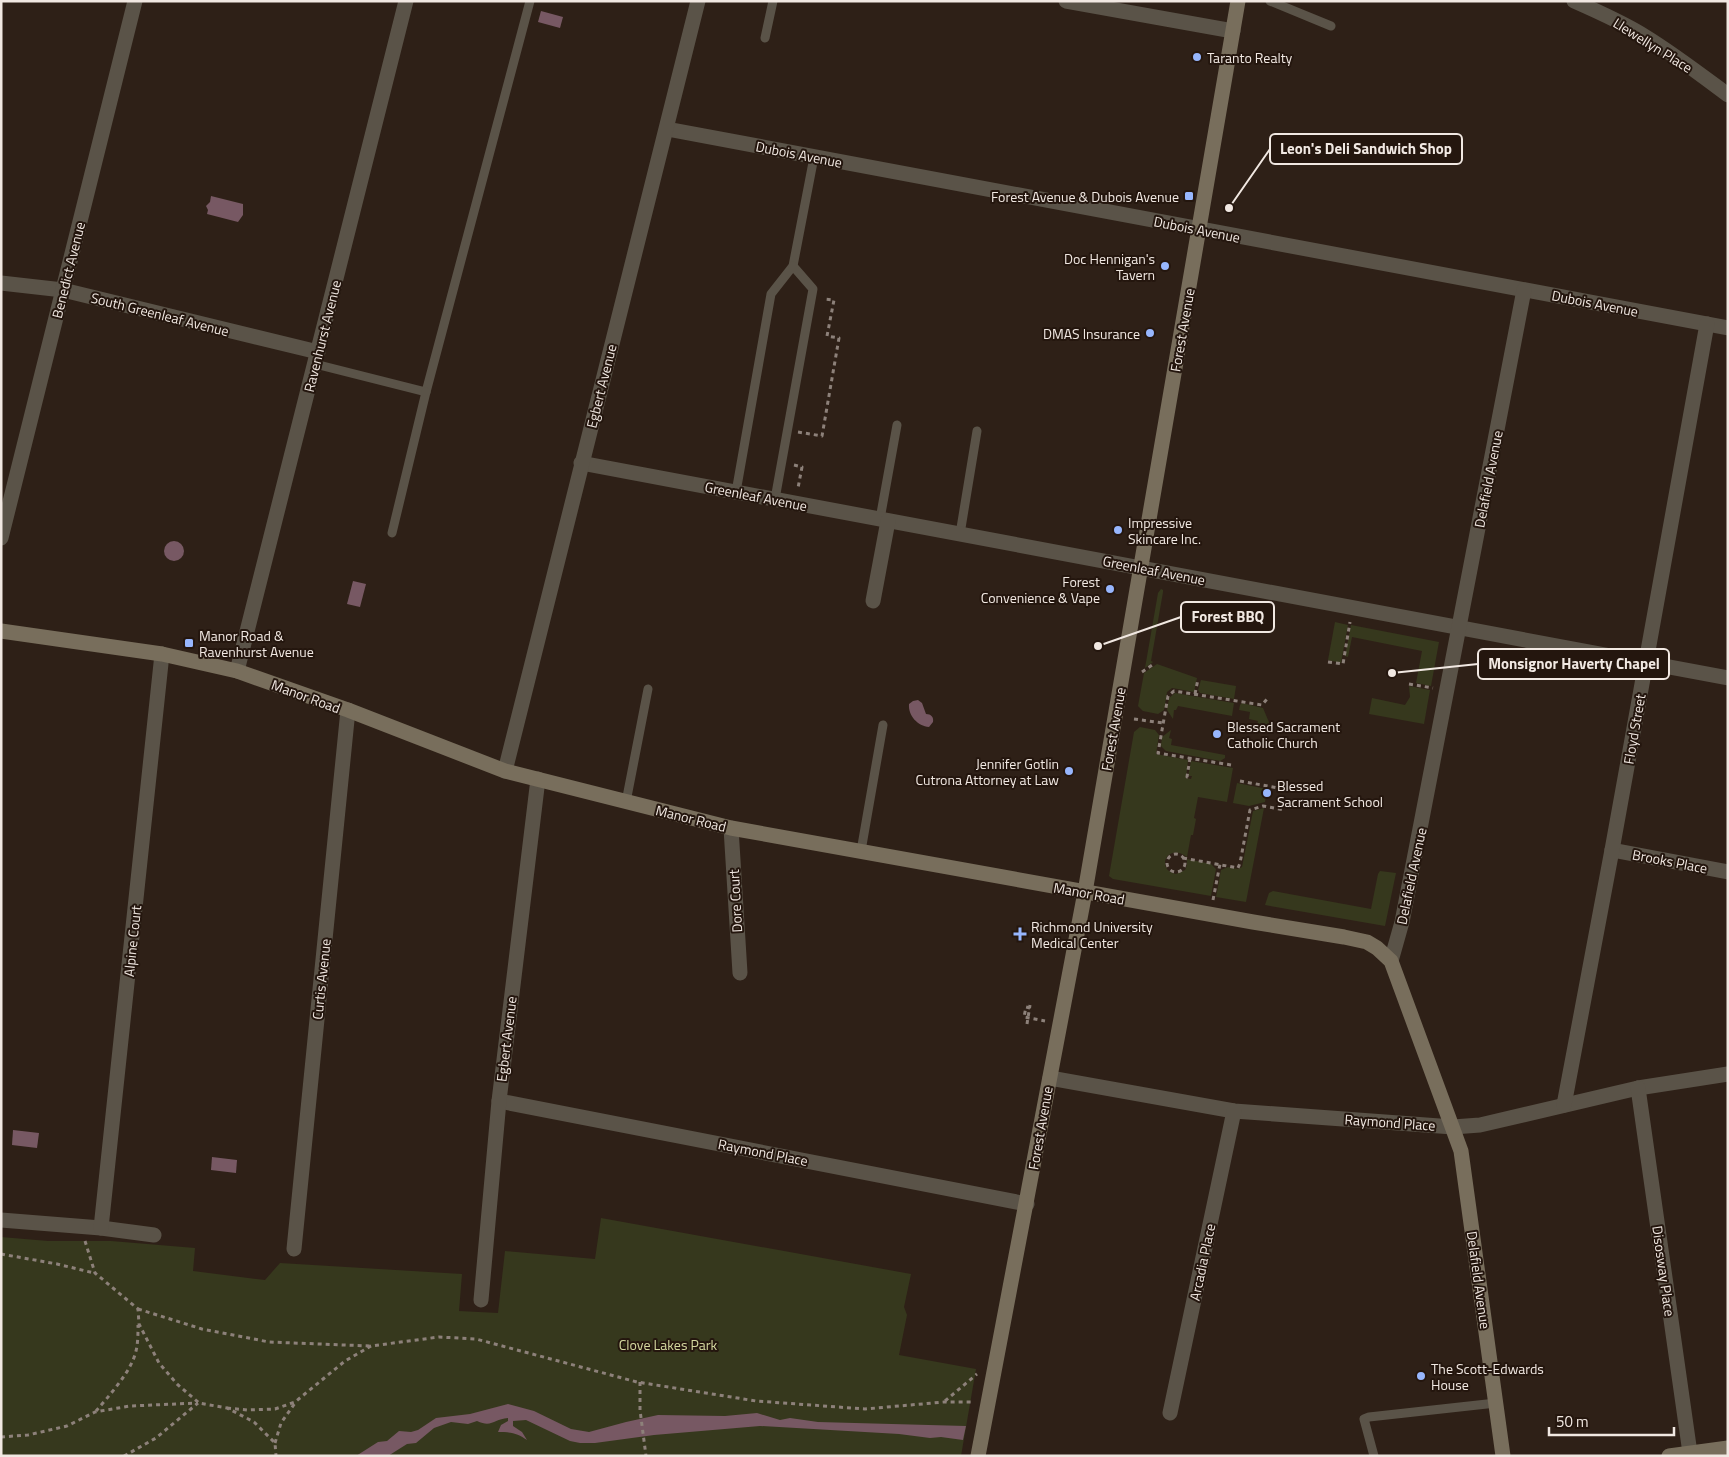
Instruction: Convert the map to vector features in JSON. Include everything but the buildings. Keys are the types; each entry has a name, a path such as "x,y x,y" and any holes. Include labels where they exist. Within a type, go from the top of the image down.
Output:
{"street":[{"name":"Benedict Avenue","path":"1,538 134,1"},
{"name":"Ravenhurst Avenue","path":"236,671 406,1"},
{"name":"Egbert Avenue","path":"505,771 698,1"},
{"path":"1066,1 1233,31"},
{"name":"Forest Avenue","path":"978,1456 1085,892 1238,1"},
{"name":"Llewellyn Place","path":"1574,1 1646,37 1692,68 1728,96"},
{"name":"Dubois Avenue","path":"666,129 1728,328"},
{"name":"South Greenleaf Avenue","path":"1,283 63,290 316,358"},
{"name":"Delafield Avenue","path":"1503,1456 1461,1151 1391,961 1402,922 1524,290"},
{"name":"Floyd Street","path":"1564,1105 1707,324"},
{"name":"Greenleaf Avenue","path":"581,462 1728,678"},
{"path":"873,601 884,520"},
{"name":"Manor Road","path":"1,631 162,654 236,671 348,710 505,771 731,828 1344,937 1372,945 1385,953 1391,961"},
{"name":"Alpine Court","path":"101,1228 162,654"},
{"name":"Curtis Avenue","path":"294,1249 348,710"},
{"name":"Egbert Avenue","path":"481,1300 499,1101 538,780"},
{"name":"Dore Court","path":"731,828 740,973"},
{"name":"Brooks Place","path":"1612,850 1728,872"},
{"name":"Raymond Place","path":"1050,1078 1234,1111 1453,1127 1480,1125 1638,1088 1728,1074"},
{"name":"Disosway Place","path":"1638,1088 1690,1453"},
{"name":"Raymond Place","path":"499,1101 1026,1204"},
{"name":"Arcadia Place","path":"1170,1412 1234,1111"},
{"path":"1,1220 154,1234"},
{"path":"1669,1456 1728,1448"}],"lane":[{"path":"392,533 426,392 530,1"},
{"path":"765,38 773,1"},
{"path":"1270,1 1331,26"},
{"path":"736,492 771,294 793,266 814,157"},
{"path":"775,499 813,289 793,266"},
{"path":"316,358 426,392"},
{"path":"884,520 897,425"},
{"path":"960,534 977,431"},
{"path":"626,802 648,689"},
{"path":"861,852 883,725"},
{"path":"1374,1456 1364,1420 1496,1403"}],"path":[{"path":"794,431 822,436 839,338 827,336 834,300 824,299"},
{"path":"789,464 802,467 798,488"},
{"path":"1328,662 1342,664 1350,622"},
{"path":"1142,672 1154,663"},
{"path":"1195,694 1198,679"},
{"path":"1409,684 1433,688"},
{"path":"1231,765 1158,752 1168,696 1174,690 1262,705 1267,699"},
{"path":"1134,718 1163,724"},
{"path":"1190,758 1187,777 1191,778"},
{"path":"1240,781 1289,790"},
{"path":"1183,858 1185,863 1184,869 1175,872 1167,864 1171,856 1179,854 1183,858 1239,867 1250,810 1263,806 1285,810"},
{"path":"1213,900 1220,864"},
{"path":"1027,1024 1028,1018 1030,1006 1026,1007 1024,1017 1028,1018 1045,1021"},
{"path":"80,1226 95,1273"},
{"path":"1,1254 95,1273 138,1308 202,1330 270,1342 370,1346 439,1337 476,1339 640,1382 756,1401 865,1409 944,1402 972,1402"},
{"path":"95,1412 133,1361 138,1344 138,1308"},
{"path":"138,1324 159,1364 177,1384 199,1403"},
{"path":"276,1456 275,1443 281,1423 295,1402 345,1361 370,1346"},
{"path":"944,1402 977,1374"},
{"path":"640,1382 640,1410 646,1456"},
{"path":"1,1437 28,1435 68,1426 95,1412 130,1406 199,1403 248,1410 275,1409 295,1402"},
{"path":"124,1456 156,1438 199,1403"},
{"path":"227,1408 254,1422 275,1443"}],"green space":[{"path":"1161,589 1163,592 1151,661 1153,662 1145,668 1158,593"},
{"path":"1335,622 1348,625 1341,663 1328,660"},
{"path":"1351,625 1439,642 1431,686 1416,683 1422,651 1352,637 1348,657 1345,656"},
{"path":"1157,664 1197,678 1194,692 1172,688 1167,692 1164,710 1158,714 1143,711 1138,706 1144,673"},
{"path":"1201,680 1236,686 1234,699 1200,693 1198,690"},
{"path":"1409,686 1430,690 1424,724 1369,714 1372,698 1405,705 1410,697"},
{"path":"1175,693 1234,703 1232,716 1178,706 1174,710 1173,719 1167,710 1169,698"},
{"path":"1242,703 1263,708 1273,732 1256,729 1258,721 1249,719 1250,712 1239,710"},
{"path":"1140,727 1155,730 1159,735 1156,754 1188,760 1186,778 1191,779 1192,776 1188,776 1191,761 1233,768 1227,802 1198,797 1194,818 1196,819 1187,857 1180,853 1174,853 1166,858 1165,863 1166,868 1170,872 1176,874 1185,870 1187,859 1211,864 1216,869 1211,896 1113,879 1109,876 1134,732"},
{"path":"1171,730 1169,738 1172,739 1171,745 1225,755 1225,758 1220,761 1166,751 1161,746 1162,737"},
{"path":"1237,783 1267,789 1265,802 1249,806 1233,803"},
{"path":"1264,808 1246,902 1216,897 1221,870 1228,867 1238,869 1242,867 1253,811"},
{"path":"1380,871 1396,873 1385,926 1265,905 1269,893 1273,891 1371,909"},
{"name":"Clove Lakes Park","path":"601,1218 911,1274 904,1307 907,1315 899,1355 976,1369 961,1456 1,1456 1,1237 48,1241 111,1241 195,1248 193,1271 265,1280 280,1263 462,1274 459,1311 498,1313 505,1251 595,1259"}],"shaded area":[{"path":"541,11 563,17 560,28 538,22"},
{"path":"211,196 243,204 243,215 238,222 207,214 206,206 210,202"},
{"path":"174,541 181,544 184,551 181,558 174,561 167,558 164,551 167,544"},
{"path":"353,581 366,584 360,607 347,604"},
{"path":"918,700 922,703 926,714 933,717 933,722 929,727 921,725 914,720 910,713 909,704"},
{"path":"13,1130 39,1133 37,1148 12,1145"},
{"path":"212,1157 237,1160 236,1173 211,1170"},
{"path":"508,1404 534,1411 571,1429 589,1432 658,1415 725,1416 757,1413 780,1420 790,1418 818,1422 966,1426 963,1440 899,1434 760,1426 580,1443 570,1441 526,1420 513,1421 513,1426 522,1432 527,1440 514,1433 498,1432 501,1425 508,1421 508,1418 486,1424 477,1421 468,1424 451,1422 434,1428 416,1443 407,1444 388,1456 356,1456 378,1442 387,1441 399,1431 411,1432 418,1430 436,1418 470,1414"}],"place":[{"name":"Taranto Realty","path":"1197,57"},
{"name":"Forest Avenue & Dubois Avenue","path":"1189,196"},
{"name":"Leon's Deli Sandwich Shop","path":"1229,208"},
{"name":"Doc Hennigan's Tavern","path":"1165,266"},
{"name":"DMAS Insurance","path":"1150,333"},
{"name":"Impressive Skincare Inc.","path":"1118,530"},
{"name":"Forest Convenience & Vape","path":"1110,589"},
{"name":"Manor Road & Ravenhurst Avenue","path":"189,643"},
{"name":"Forest BBQ","path":"1098,646"},
{"name":"Monsignor Haverty Chapel","path":"1392,673"},
{"name":"Blessed Sacrament Catholic Church","path":"1217,734"},
{"name":"Jennifer Gotlin Cutrona Attorney at Law","path":"1069,771"},
{"name":"Blessed Sacrament School","path":"1267,793"},
{"name":"Richmond University Medical Center","path":"1020,934"},
{"name":"The Scott-Edwards House","path":"1421,1376"}]}
